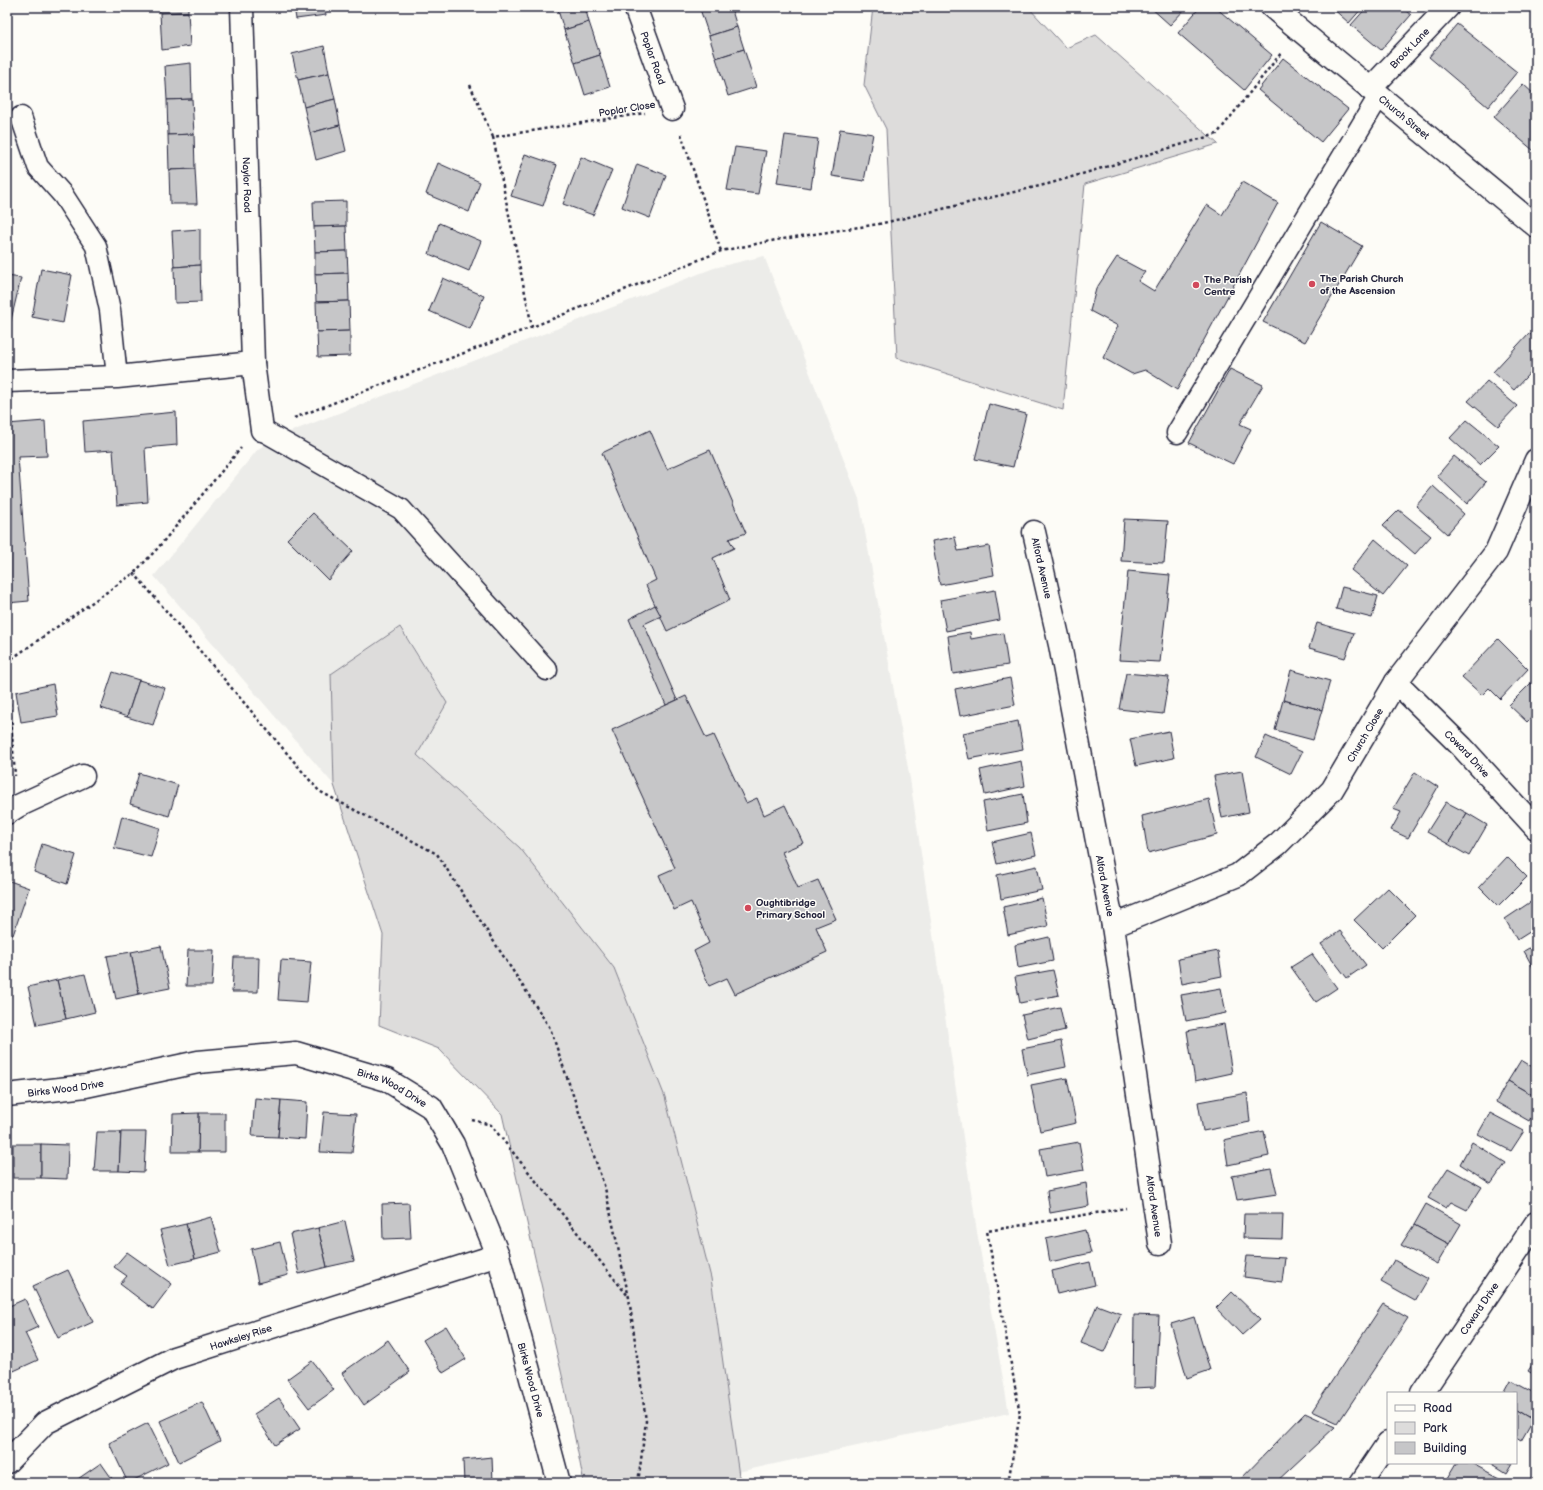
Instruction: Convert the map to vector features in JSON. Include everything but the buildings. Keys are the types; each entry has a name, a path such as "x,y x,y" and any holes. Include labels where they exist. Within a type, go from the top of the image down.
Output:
{"street":[{"name":"Naylor Road","path":"242,7 253,363 262,430"},
{"name":"Poplar Road","path":"635,7 672,109"},
{"name":"Church Street","path":"1272,7 1536,226"},
{"name":"Brook Lane","path":"1374,92 1448,7"},
{"path":"7,381 117,377 253,363"},
{"name":"Church Close","path":"1113,926 1238,875 1278,844 1332,790 1396,682 1496,552 1536,460"},
{"name":"Alford Avenue","path":"1034,532 1060,645 1113,926 1160,1243"},
{"name":"Coward Drive","path":"1396,682 1462,747 1536,828"},
{"path":"12,810 83,776"},
{"name":"Birks Wood Drive","path":"7,1095 86,1086 198,1062 296,1053 387,1080 431,1107 454,1144 498,1255 559,1483"},
{"name":"Coward Drive","path":"1423,1392 1536,1223"},
{"name":"Hawksley Rise","path":"7,1462 45,1423 174,1358 498,1255"},
{"path":"1361,1483 1387,1444"}],"lane":[{"path":"1176,433 1374,92"},
{"path":"21,117 38,167 63,195 96,246 110,310 117,377"},
{"path":"262,430 401,509 547,670"}],"path":[{"path":"7,662 134,573 157,550 246,441 262,430 532,327 720,251 776,240 879,224 1048,184 1217,134 1300,31"},
{"path":"470,85 493,137 532,327"},
{"name":"Poplar Close","path":"493,137 672,109"},
{"path":"672,109 720,251"},
{"path":"134,573 319,791 437,854 550,1028 605,1188 629,1298 646,1421 638,1483"},
{"path":"7,667 12,810"},
{"path":"431,1107 491,1125 629,1298"},
{"path":"1008,1483 1020,1414 987,1231 1153,1203"}],"shaded area":[{"name":"Oughtibridge Primary School","path":"764,256 859,499 910,779 977,1232 1009,1413 738,1472 711,1278 665,1097 614,968 520,848 417,755 447,703 401,627 331,674 334,785 154,576 258,449 287,433 714,268"}],"green space":[{"path":"873,7 1028,7 1066,48 1096,35 1218,144 1085,184 1063,410 897,358 886,129 864,85"},
{"path":"400,627 447,703 417,755 520,848 614,968 665,1097 711,1278 740,1483 584,1483 564,1384 502,1114 439,1049 379,1025 383,935 334,785 331,674"}],"place":[{"name":"The Parish Church of the Ascension","path":"1312,284"},
{"name":"The Parish Centre","path":"1196,285"},
{"name":"Oughtibridge Primary School","path":"748,908"}]}
